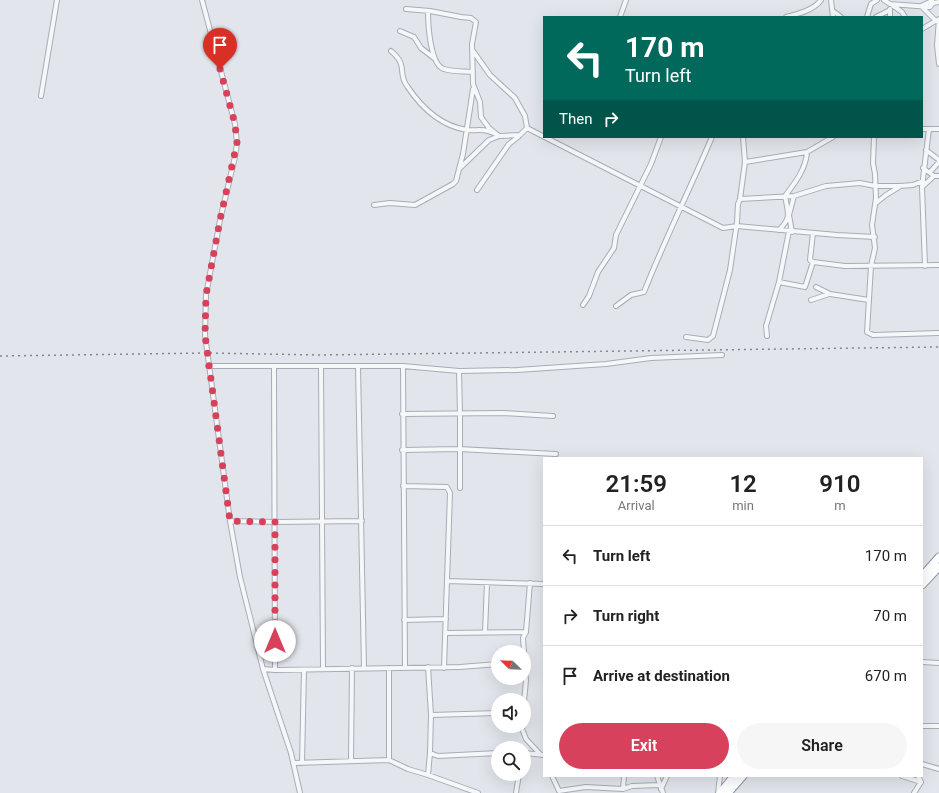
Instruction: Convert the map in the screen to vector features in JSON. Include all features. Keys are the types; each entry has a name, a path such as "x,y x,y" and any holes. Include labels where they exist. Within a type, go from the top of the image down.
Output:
{"highway":[{"path":"923,575 939,557"},
{"path":"923,584 939,568"},
{"path":"719,793 733,777"},
{"path":"728,793 742,777"}],"street":[{"path":"41,96 58,0"},
{"path":"202,0 235,124 237,143 220,220 206,300 205,335 208,366 219,432 230,521 246,605 263,669 294,763 300,793"},
{"path":"620,16 626,0"},
{"path":"789,16 819,4 821,0"},
{"path":"831,0 833,16"},
{"path":"867,16 871,4 877,0"},
{"path":"884,0 902,12 904,16"},
{"path":"890,4 922,6 932,1 939,2"},
{"path":"890,4 890,16"},
{"path":"922,6 938,20 939,64"},
{"path":"374,205 390,202 415,205 453,184 456,181 467,130 473,84 472,44 476,22 471,18 406,9"},
{"path":"878,16 890,10"},
{"path":"428,11 428,31 434,58 437,64 442,69 473,72"},
{"path":"833,11 839,16"},
{"path":"923,28 938,20"},
{"path":"400,31 414,37 421,48 434,58"},
{"path":"473,50 490,75 515,98 525,116 527,128"},
{"path":"391,51 402,64 403,79 406,85 423,106 446,124 467,130 487,131 499,136"},
{"path":"473,84 480,102 481,117 489,128 499,136"},
{"path":"477,190 509,144 520,136 527,128"},
{"path":"527,128 543,136"},
{"path":"923,129 939,129"},
{"path":"925,266 922,187 923,168 929,129"},
{"path":"459,169 489,140 499,136 520,136"},
{"path":"547,138 724,228 737,226 875,237"},
{"path":"583,305 589,296 598,272 614,248 616,235 641,186 661,138"},
{"path":"616,306 631,295 644,292 712,138"},
{"path":"686,337 708,340 713,336 730,270 737,226 738,204 745,162 743,138"},
{"path":"745,162 807,152 831,138"},
{"path":"874,138 873,163 876,203 872,225 875,237 875,248 870,266 867,332 873,335 939,333"},
{"path":"926,150 939,161 930,172"},
{"path":"785,196 795,184 806,164 807,152"},
{"path":"922,187 937,176 923,168"},
{"path":"740,199 794,196 826,186 860,183 875,186 899,186 913,185 923,181"},
{"path":"876,203 886,194 899,186"},
{"path":"766,336 766,326 779,282 790,231 789,215 785,196"},
{"path":"779,230 786,223 794,196"},
{"path":"779,282 805,287 813,262 810,260 813,233"},
{"path":"813,262 845,266 939,266"},
{"path":"816,287 830,294 869,300"},
{"path":"811,300 830,294"},
{"path":"208,366 403,366 459,371 516,370 606,364 651,358 722,355"},
{"path":"403,366 402,450 405,667"},
{"path":"274,367 275,670"},
{"path":"321,367 323,669"},
{"path":"358,367 364,668"},
{"path":"459,371 460,488"},
{"path":"402,414 503,413 553,416"},
{"path":"402,450 459,449 556,454"},
{"path":"403,486 447,487 448,490 444,668"},
{"path":"230,521 362,521"},
{"path":"447,581 543,584"},
{"path":"485,632 487,583"},
{"path":"524,645 530,583"},
{"path":"404,620 446,619"},
{"path":"445,633 526,632"},
{"path":"923,662 939,663"},
{"path":"263,669 304,670 405,667 444,668 491,665"},
{"path":"351,760 352,668"},
{"path":"389,668 389,760"},
{"path":"428,668 431,715 428,775"},
{"path":"302,763 304,670"},
{"path":"431,715 491,713"},
{"path":"923,726 939,726"},
{"path":"524,733 526,739 542,754"},
{"path":"430,753 438,756 491,753"},
{"path":"531,753 542,754"},
{"path":"294,763 389,760 408,769 478,793"},
{"path":"923,764 939,769"},
{"path":"552,777 559,792 586,787 623,789 632,786 659,785"},
{"path":"623,789 624,777"},
{"path":"656,777 662,791"},
{"path":"662,791 667,777"},
{"path":"719,793 720,777"},
{"path":"905,777 921,782"},
{"path":"918,777 921,782"},
{"path":"516,793 518,781"},
{"path":"914,793 921,782"}],"railway":[{"path":"0,356 207,353 319,355 939,347"}],"route":[{"path":"220,69 235,124 237,143 226,199 220,220 206,295 205,335 230,521 275,522 275,641"}]}
